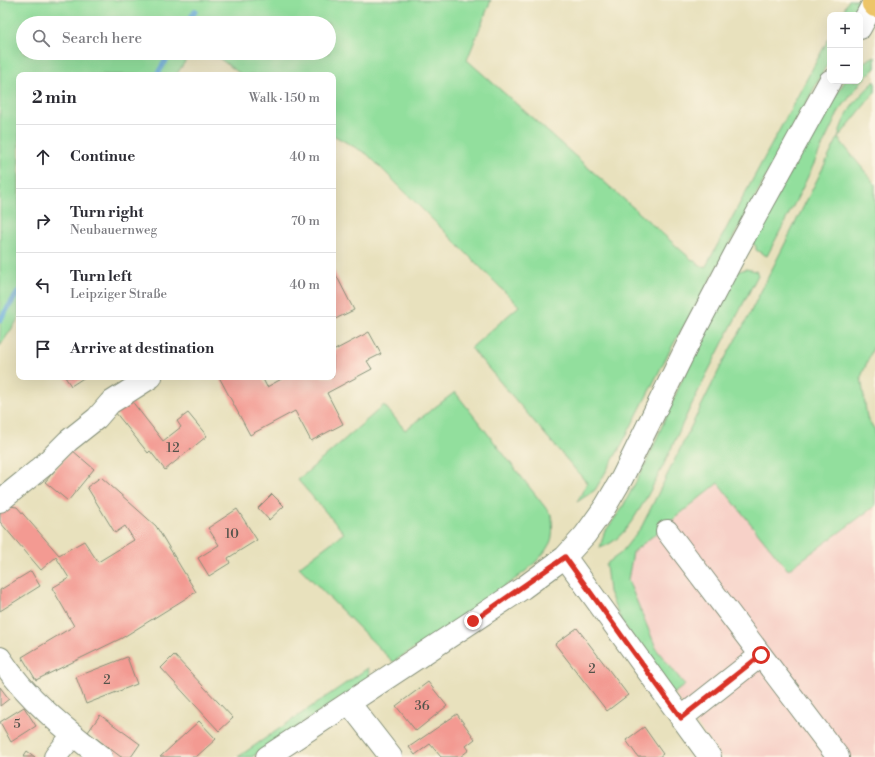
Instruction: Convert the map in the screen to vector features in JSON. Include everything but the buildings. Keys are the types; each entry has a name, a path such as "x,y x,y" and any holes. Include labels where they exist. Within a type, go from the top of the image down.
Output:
{"street":[{"path":"863,23 874,4"},
{"path":"267,757 523,588 565,557 585,536 605,507 622,478 737,250 828,84"},
{"path":"0,501 42,467 68,441 97,418 110,403 146,380"},
{"path":"667,531 838,757"},
{"path":"565,557 710,757"},
{"path":"681,718 761,655"},
{"path":"0,658 25,689 55,719 101,757"},
{"path":"349,703 391,757"},
{"path":"55,757 73,734"}],"shaded area":[{"path":"719,483 788,569 875,506 875,757 721,757 622,622 609,592 633,552"}],"green space":[{"path":"0,0 491,0 467,60 691,259 705,268 827,42 827,65 714,273 669,352 621,446 595,490 577,502 587,483 471,348 519,306 367,154 336,137 336,72 238,72 222,60 336,60 336,16 16,16 16,60 186,60 178,72 16,72 16,322 0,346"},
{"path":"849,0 862,0 856,12 843,12"},
{"path":"875,57 875,68 863,80 863,62"},
{"path":"875,81 875,92 838,138 840,129 852,106"},
{"path":"843,84 859,84 839,111 801,191 767,256 756,250 756,246 752,243 803,147"},
{"path":"838,138 875,184 875,343 861,377 867,418 875,430 875,506 788,570 718,483 633,552 628,580 657,650 685,685 673,694 622,622 609,592 606,564 621,553 642,526 724,360 746,321"},
{"path":"746,269 756,271 758,275 697,393 657,479 627,528 616,540 600,548 604,533 622,508 647,461 688,366 736,272"},
{"path":"455,392 552,516 552,537 546,550 535,563 434,636 393,662 299,567 344,533 298,480 384,405 405,430"},
{"path":"368,668 370,678 252,757 238,757"}],"waterway":[{"path":"192,16 195,11"},
{"path":"159,72 166,60"},
{"path":"0,320 16,296"}],"route":[{"path":"473,621 523,588 565,557 597,604 681,718 761,655"}]}
